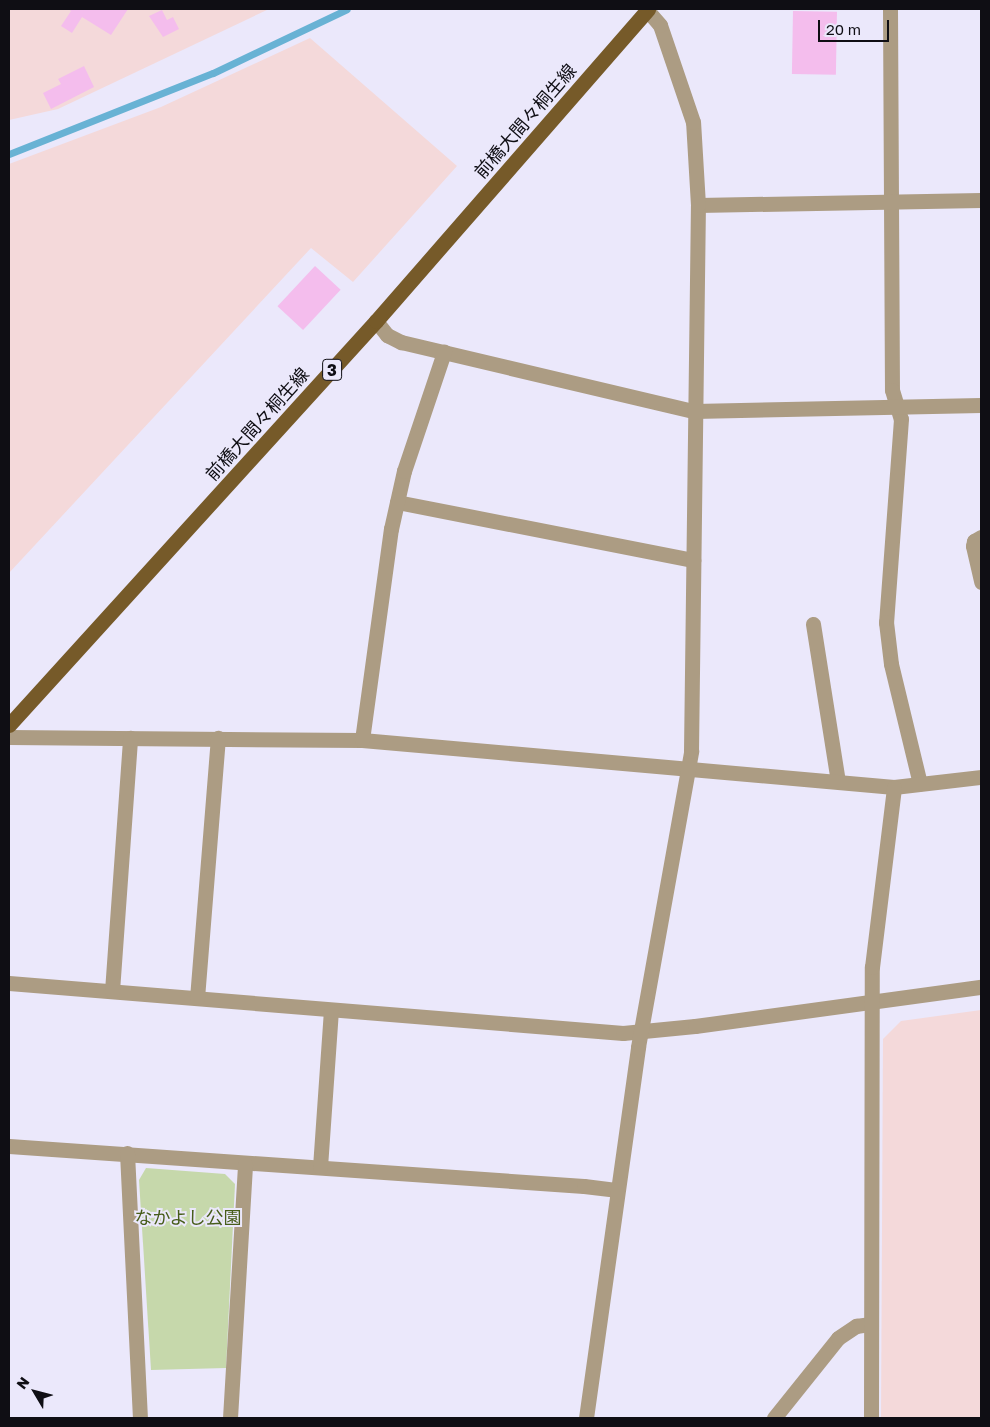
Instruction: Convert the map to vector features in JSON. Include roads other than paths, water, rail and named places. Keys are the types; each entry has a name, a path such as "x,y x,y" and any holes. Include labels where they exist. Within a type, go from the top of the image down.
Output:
{"main road":[{"name":"前橋大間々桐生線","path":"9,724 376,321 648,9"}],"street":[{"path":"586,1418 616,1190 641,1031 690,768 698,205 693,122 688,99 660,25 648,9"},
{"path":"890,9 889,202 892,390 901,419 886,622 891,664 920,784"},
{"path":"698,205 981,200"},
{"path":"376,321 387,335 401,342 694,411 981,405"},
{"path":"362,740 397,502 404,471 444,352"},
{"path":"397,502 685,561 693,560"},
{"path":"981,537 974,541 973,546 981,582"},
{"path":"813,624 838,781"},
{"path":"9,737 362,740 894,787 981,777"},
{"path":"112,991 130,738"},
{"path":"197,998 218,738"},
{"path":"871,1418 872,967 894,787"},
{"path":"9,983 332,1011 641,1031 981,987"},
{"path":"320,1167 332,1011"},
{"path":"9,1146 127,1153 245,1164 320,1167 616,1190"},
{"path":"127,1153 140,1418"},
{"path":"230,1418 245,1164"},
{"path":"774,1418 838,1338 856,1326 871,1324"}],"waterway":[{"path":"9,154 213,73 347,9"}],"park label":[{"name":"なかよし公園","path":"188,1217"}]}
